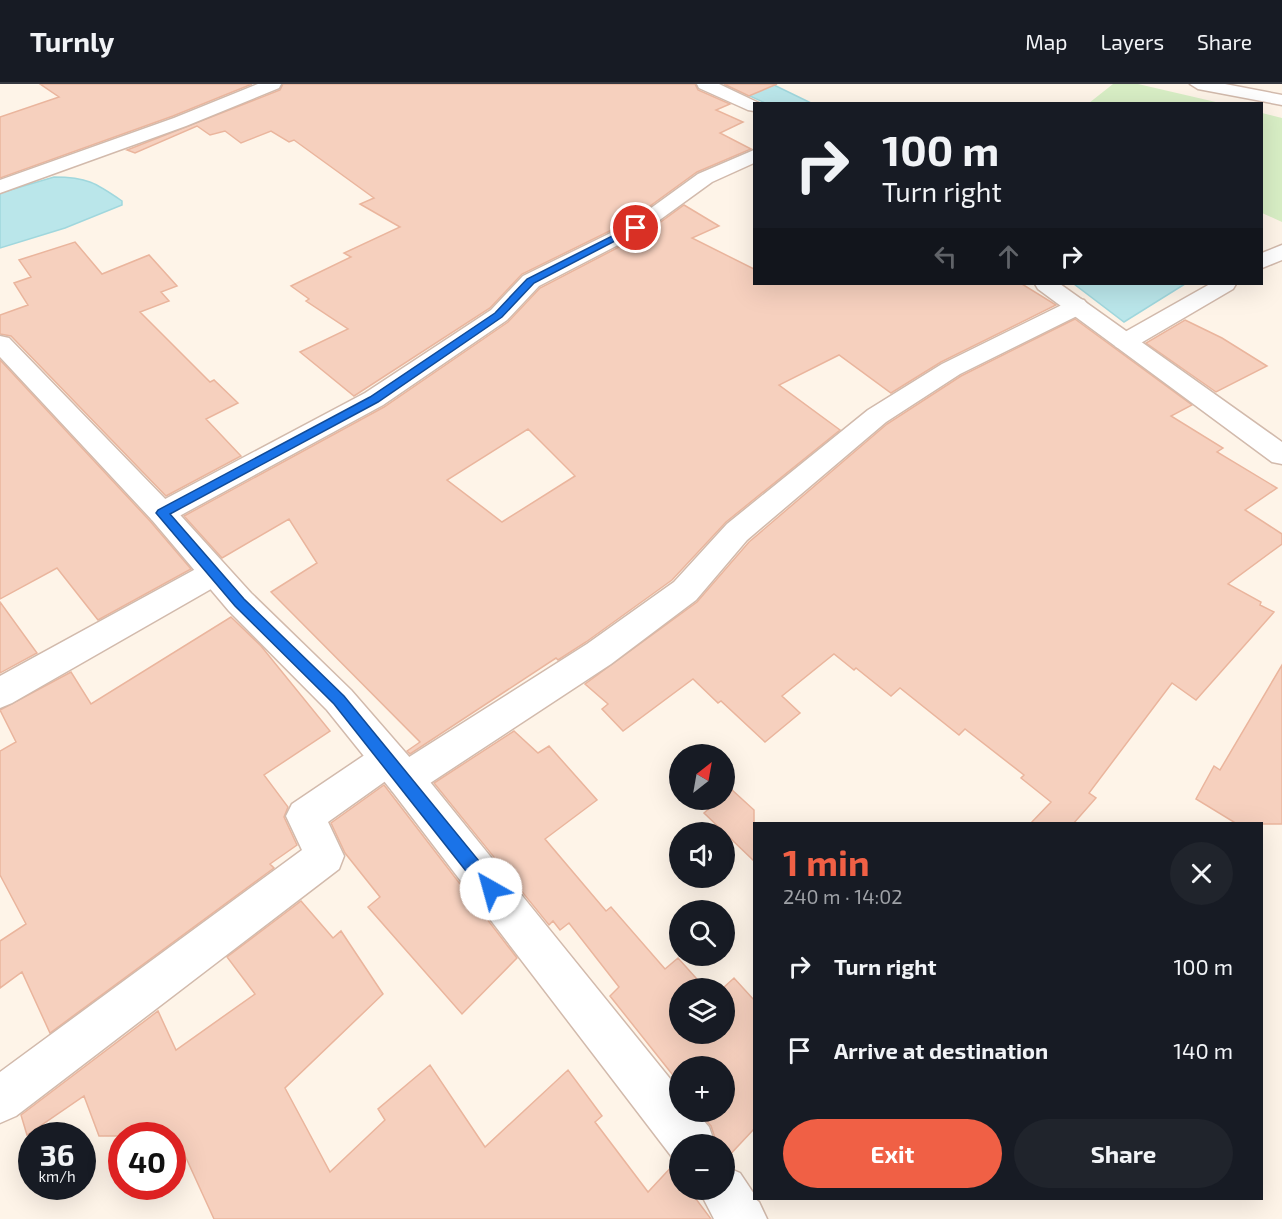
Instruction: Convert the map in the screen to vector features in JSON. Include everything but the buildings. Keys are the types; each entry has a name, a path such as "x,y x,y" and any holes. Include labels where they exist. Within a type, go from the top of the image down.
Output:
{"street":[{"path":"0,187 180,122 273,84"},
{"path":"705,84 753,106"},
{"path":"1198,84 1282,100"},
{"path":"162,513 374,399 499,315 531,281 636,228 705,178 753,156"},
{"path":"1263,261 1282,250"},
{"path":"1047,285 1282,455"},
{"path":"1125,342 1223,285"},
{"path":"0,1100 326,856 305,816 397,769 599,654 686,591 737,532 877,416 951,369 1071,310 1076,305"},
{"path":"0,343 162,513 240,602 339,700 397,769 684,1134"},
{"path":"0,693 214,573"},
{"path":"730,1200 742,1219"}],"green space":[{"path":"1113,84 1138,84 1216,102 1090,102"},
{"path":"1263,113 1282,118 1282,222 1263,213"}],"water":[{"path":"724,84 772,84 809,102 763,102"},
{"path":"54,177 75,178 91,182 122,201 122,205 65,228 0,248 0,193"},
{"path":"1075,285 1183,285 1124,322"}],"route":[{"path":"491,889 405,779 339,700 240,602 162,513 374,399 499,315 531,281 636,228"}]}
